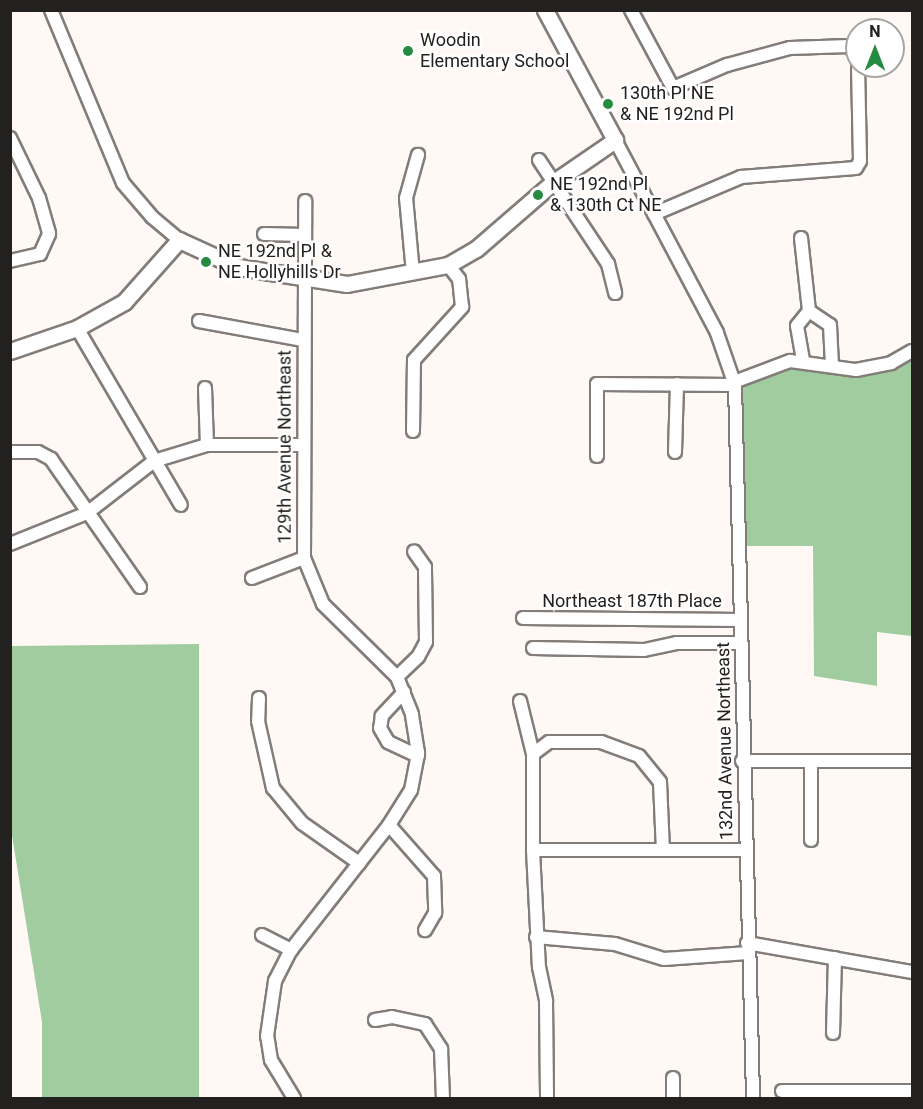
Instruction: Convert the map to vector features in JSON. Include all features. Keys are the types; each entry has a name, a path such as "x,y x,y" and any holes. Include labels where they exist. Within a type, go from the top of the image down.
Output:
{"main road":[{"path":"10,351 77,328 124,302 179,240 238,267 303,280 347,284 448,265 476,249 551,184 615,140 545,10"}],"street":[{"path":"51,10 123,183 152,217 179,240"},
{"path":"631,10 673,88 759,54 845,51"},
{"path":"654,214 741,177 856,168 860,161 858,78"},
{"path":"10,138 47,220 46,247 40,254 10,261"},
{"name":"132nd Avenue Northeast","path":"615,140 717,333 734,384 741,620 744,850 753,1098"},
{"path":"413,273 406,198 418,155"},
{"path":"539,160 551,184 608,264 615,294"},
{"name":"129th Avenue Northeast","path":"294,1098 279,1079 267,1036 275,981 291,950 389,825 411,790 418,756 404,692 397,677 323,604 304,558 301,445 305,201"},
{"path":"264,234 304,235"},
{"path":"801,238 809,311 797,326 803,359"},
{"path":"413,431 414,360 462,307 459,279 448,265"},
{"path":"809,311 830,326 832,366"},
{"path":"199,321 303,340"},
{"path":"77,328 181,505"},
{"path":"597,456 597,384 734,384 803,359 832,366 875,368 912,351"},
{"path":"675,452 677,384"},
{"path":"205,388 207,445"},
{"path":"10,544 87,513 154,461 207,445 301,445"},
{"path":"10,452 38,452 51,459 140,587"},
{"path":"397,677 418,657 426,642 425,567 414,550"},
{"path":"252,578 304,558"},
{"name":"Northeast 187th Place","path":"523,618 741,620"},
{"path":"534,648 644,650 677,644 741,644"},
{"path":"404,692 382,716 380,728 388,742 418,756"},
{"path":"259,698 258,722 273,788 302,823 359,862"},
{"path":"520,701 533,754 536,937 546,1001 547,1098"},
{"path":"533,754 549,742 601,742 639,756 660,782 663,850"},
{"path":"742,761 912,761"},
{"path":"811,761 811,840"},
{"path":"389,825 434,876 435,913 425,930"},
{"path":"533,850 744,850"},
{"path":"262,935 291,950"},
{"path":"536,937 605,942 664,959 747,948 835,958 912,972"},
{"path":"833,1033 835,958"},
{"path":"375,1020 392,1017 425,1024 441,1049 443,1098"},
{"path":"673,1078 673,1098"},
{"path":"782,1091 807,1095 912,1091"}],"green space":[{"path":"912,351 912,636 877,632 877,686 814,676 813,546 741,546 735,385 777,365 856,370"},
{"path":"199,644 199,1098 42,1098 42,1022 11,829 11,646"}],"place":[{"name":"Woodin Elementary School","path":"408,51"},
{"name":"130th Pl NE & NE 192nd Pl","path":"608,104"},
{"name":"NE 192nd Pl & 130th Ct NE","path":"538,195"},
{"name":"NE 192nd Pl & NE Hollyhills Dr","path":"206,262"}]}
